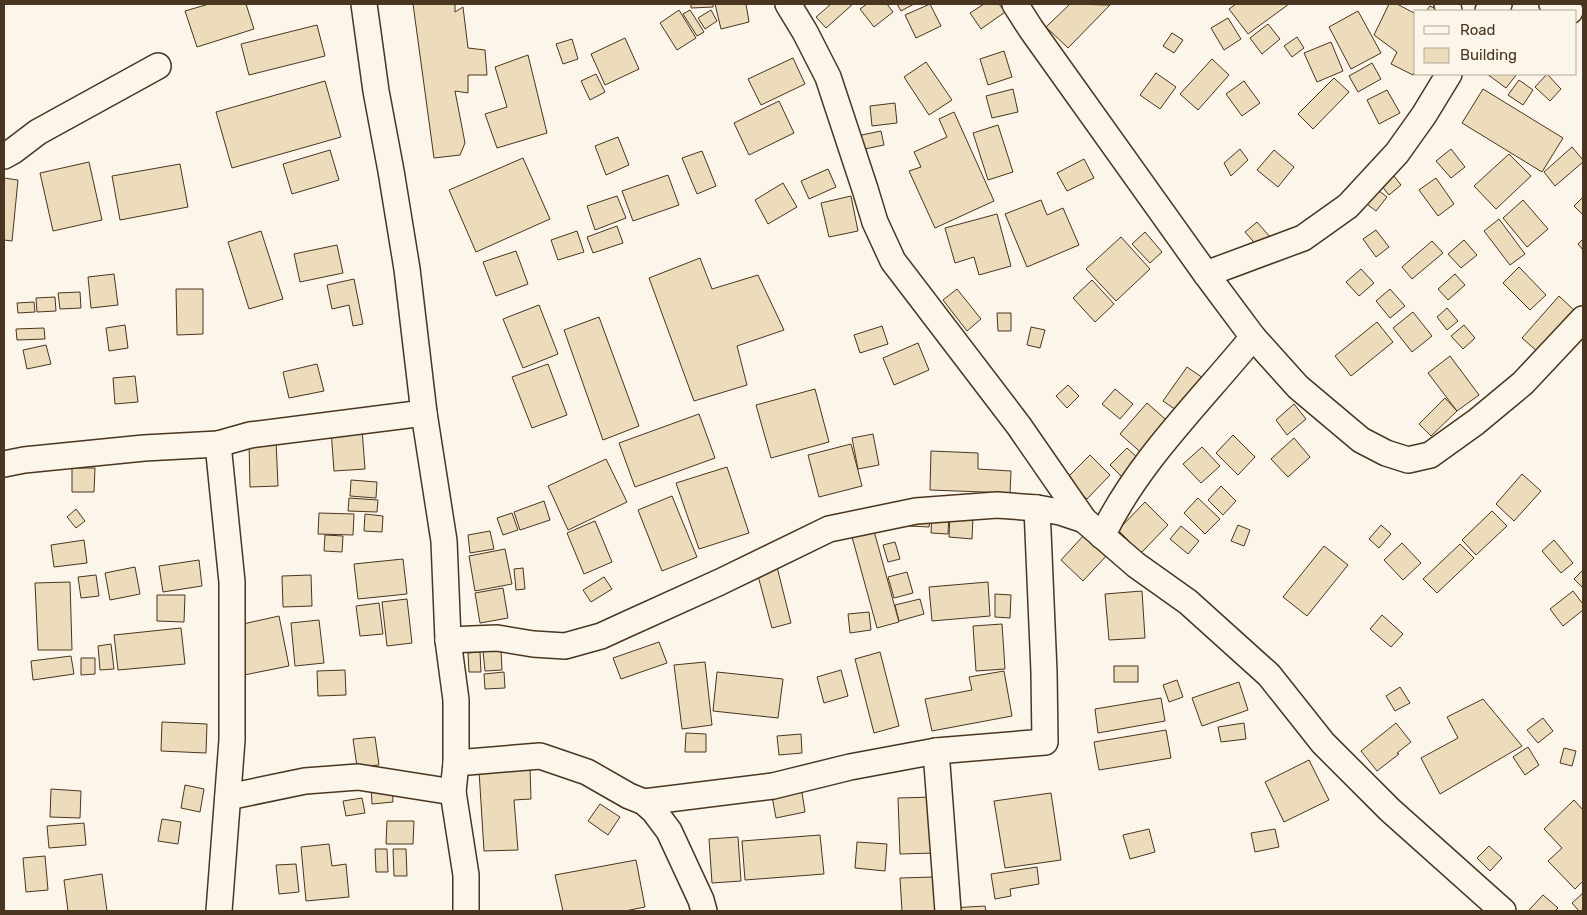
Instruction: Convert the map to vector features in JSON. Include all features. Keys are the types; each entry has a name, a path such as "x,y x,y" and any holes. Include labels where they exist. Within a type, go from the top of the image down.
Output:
{"street":[{"path":"364,4 376,91 407,268 424,414 444,541 448,640 456,700 456,763 453,792 466,875 466,911"},
{"path":"788,4 828,77 875,222 893,261 1019,426 1093,528 1136,565 1188,602 1269,675 1323,743 1390,810 1503,911"},
{"path":"1015,4 1206,274 1253,337 1298,386 1360,440 1386,453 1408,460 1430,455 1476,422 1523,383 1583,319"},
{"path":"1552,4 1567,10"},
{"path":"4,156 38,132 158,66"},
{"path":"1206,274 1303,238 1348,206 1397,153 1424,115 1448,75"},
{"path":"1093,528 1114,511 1153,456 1253,337"},
{"path":"4,464 24,460 144,448 218,444 250,435 424,414"},
{"path":"218,444 232,582 232,740 219,911"},
{"path":"448,640 497,638 533,644 565,646 601,636 712,586 830,529 916,510 997,505 1037,508 1060,512 1093,528"},
{"path":"644,802 773,786 850,767 936,751 1045,742 1037,508"},
{"path":"936,751 948,911"},
{"path":"456,763 540,756 587,772 629,796 644,802 654,811 669,831 701,900 704,911"},
{"path":"228,797 305,781 358,777 453,792"}],"building":[{"path":"209,4 246,4 254,29 197,47 185,11"},
{"path":"413,4 455,4 455,12 463,7 468,48 485,50 487,75 468,75 468,93 455,91 465,143 460,155 434,158"},
{"path":"691,4 713,4 713,7 691,8"},
{"path":"715,4 746,4 749,22 721,29"},
{"path":"831,4 853,4 826,28 816,17"},
{"path":"867,4 887,4 893,12 874,27 860,9"},
{"path":"897,4 914,4 901,11"},
{"path":"930,4 941,26 916,38 905,15"},
{"path":"984,4 999,4 1005,12 981,29 970,13"},
{"path":"1070,4 1110,5 1068,48 1046,27"},
{"path":"1236,4 1289,4 1248,34 1229,9"},
{"path":"1389,4 1397,4 1414,13 1413,75 1391,64 1397,52 1374,35"},
{"path":"1430,6 1438,10 1427,10"},
{"path":"679,10 696,38 677,50 660,23"},
{"path":"690,10 704,32 697,36 683,14"},
{"path":"711,10 717,21 705,29 698,18"},
{"path":"1358,11 1381,53 1351,69 1329,27"},
{"path":"1228,18 1241,39 1224,50 1211,28"},
{"path":"1268,24 1280,39 1262,54 1250,38"},
{"path":"317,25 325,56 249,75 241,44"},
{"path":"1172,33 1183,40 1174,53 1163,46"},
{"path":"1297,37 1304,48 1292,57 1284,46"},
{"path":"625,38 639,69 605,85 591,54"},
{"path":"572,39 578,59 563,64 556,44"},
{"path":"1331,42 1343,71 1317,82 1304,53"},
{"path":"1004,51 1012,77 988,85 980,59"},
{"path":"528,55 547,133 497,148 485,114 507,107 495,67"},
{"path":"793,58 805,84 761,105 748,79"},
{"path":"1212,59 1229,75 1198,110 1180,94"},
{"path":"926,62 952,100 929,115 904,77"},
{"path":"1372,63 1381,79 1358,92 1349,76"},
{"path":"1156,73 1176,87 1160,109 1140,95"},
{"path":"596,74 605,92 590,100 581,81"},
{"path":"1488,75 1516,75 1506,88"},
{"path":"1548,75 1561,89 1550,101 1535,87"},
{"path":"1334,78 1349,92 1313,129 1298,114"},
{"path":"1519,80 1533,90 1523,105 1508,95"},
{"path":"325,81 341,137 232,168 216,112"},
{"path":"1244,81 1260,103 1242,116 1226,94"},
{"path":"1013,89 1018,112 992,118 986,96"},
{"path":"1483,89 1563,138 1542,172 1462,123"},
{"path":"1387,90 1400,113 1379,124 1367,100"},
{"path":"779,101 794,133 749,155 734,123"},
{"path":"895,103 897,123 872,126 870,106"},
{"path":"954,112 994,201 935,228 909,171 921,167 914,152 947,137 939,119"},
{"path":"998,125 1013,172 988,180 973,133"},
{"path":"881,131 884,145 860,150 857,136"},
{"path":"618,137 629,165 606,175 595,146"},
{"path":"1572,147 1583,162 1555,186 1544,172"},
{"path":"1240,149 1248,160 1231,176 1224,163"},
{"path":"1451,149 1465,167 1451,178 1436,161"},
{"path":"330,150 339,180 292,194 283,164"},
{"path":"1274,150 1294,167 1278,187 1257,170"},
{"path":"702,151 716,186 697,194 682,158"},
{"path":"1509,154 1531,176 1496,209 1474,186"},
{"path":"523,158 550,219 476,252 449,190"},
{"path":"1084,159 1094,178 1067,191 1057,173"},
{"path":"89,162 102,220 53,231 40,173"},
{"path":"180,164 188,207 120,220 112,176"},
{"path":"828,169 836,187 809,199 801,181"},
{"path":"1390,171 1401,185 1389,195 1377,180"},
{"path":"668,175 679,205 633,221 622,191"},
{"path":"4,178 18,180 12,241 4,240"},
{"path":"1436,178 1454,204 1438,216 1419,190"},
{"path":"783,183 797,207 768,224 755,200"},
{"path":"1370,184 1387,197 1376,211 1359,198"},
{"path":"617,196 626,218 595,230 587,206"},
{"path":"851,196 858,231 829,237 821,203"},
{"path":"1583,197 1583,215 1574,206"},
{"path":"1041,200 1047,215 1063,208 1079,245 1027,267 1005,214"},
{"path":"1523,200 1548,229 1527,247 1503,218"},
{"path":"997,214 1011,266 979,275 974,257 955,263 945,228"},
{"path":"1499,219 1525,254 1510,265 1484,231"},
{"path":"1257,222 1271,238 1259,248 1245,232"},
{"path":"617,226 623,243 593,253 587,237"},
{"path":"1376,230 1389,247 1376,257 1363,239"},
{"path":"261,231 283,299 249,309 228,242"},
{"path":"577,231 584,252 558,260 551,240"},
{"path":"1145,232 1162,252 1150,263 1132,244"},
{"path":"1121,237 1150,269 1116,301 1086,269"},
{"path":"1583,239 1583,250 1578,244"},
{"path":"1464,240 1477,255 1461,268 1448,254"},
{"path":"1432,241 1443,253 1412,279 1402,267"},
{"path":"337,245 343,273 300,282 294,254"},
{"path":"516,251 528,284 496,296 483,262"},
{"path":"700,258 712,289 758,275 784,330 737,346 747,385 694,401 649,278"},
{"path":"1519,267 1546,295 1530,310 1503,283"},
{"path":"1361,269 1374,283 1359,296 1346,282"},
{"path":"114,274 118,305 91,308 88,277"},
{"path":"1455,274 1465,285 1448,300 1438,289"},
{"path":"354,279 363,324 353,326 349,305 332,309 327,285"},
{"path":"1092,280 1114,304 1095,322 1073,298"},
{"path":"176,289 203,289 203,334 177,335"},
{"path":"957,289 981,319 967,331 943,300"},
{"path":"1390,289 1405,306 1390,318 1376,301"},
{"path":"80,292 81,308 60,309 58,293"},
{"path":"1559,296 1575,311 1538,352 1522,338"},
{"path":"55,297 56,311 37,312 36,298"},
{"path":"34,302 35,312 18,313 17,303"},
{"path":"539,305 558,354 523,368 503,319"},
{"path":"1447,308 1458,321 1447,330 1437,317"},
{"path":"1413,312 1432,336 1412,352 1393,328"},
{"path":"997,313 1011,313 1011,331 998,331"},
{"path":"599,317 639,426 603,440 564,330"},
{"path":"1377,322 1393,342 1351,376 1335,356"},
{"path":"125,325 128,348 109,351 106,328"},
{"path":"1464,325 1475,338 1463,349 1451,336"},
{"path":"882,326 888,344 860,353 854,335"},
{"path":"1031,327 1045,330 1040,348 1027,345"},
{"path":"44,328 45,339 17,340 16,329"},
{"path":"918,343 929,370 894,385 883,358"},
{"path":"46,345 51,364 27,369 23,350"},
{"path":"1450,356 1479,395 1457,411 1428,373"},
{"path":"317,364 324,391 289,398 283,372"},
{"path":"548,364 567,415 532,428 512,377"},
{"path":"1187,367 1203,378 1179,412 1163,401"},
{"path":"135,376 138,402 115,404 113,378"},
{"path":"1068,385 1079,396 1067,408 1056,396"},
{"path":"815,389 829,442 771,458 756,405"},
{"path":"1115,389 1133,404 1120,419 1102,404"},
{"path":"1445,398 1457,411 1431,436 1419,424"},
{"path":"1147,403 1172,425 1145,456 1120,434"},
{"path":"1294,404 1306,419 1287,435 1276,420"},
{"path":"699,414 715,458 635,487 619,443"},
{"path":"362,429 365,469 334,471 331,430"},
{"path":"873,434 879,465 858,469 852,438"},
{"path":"1233,435 1255,457 1238,475 1216,453"},
{"path":"1294,438 1310,457 1288,477 1271,459"},
{"path":"276,441 278,486 250,487 249,442"},
{"path":"851,444 862,486 819,497 808,455"},
{"path":"1202,447 1220,466 1201,483 1183,464"},
{"path":"1127,448 1142,462 1125,480 1110,465"},
{"path":"931,451 978,453 978,469 1011,471 1010,493 930,490"},
{"path":"1090,455 1110,475 1087,499 1066,479"},
{"path":"606,459 627,502 568,530 548,486"},
{"path":"727,467 749,533 699,549 676,483"},
{"path":"72,468 95,468 94,492 72,492"},
{"path":"1522,474 1541,491 1514,521 1496,504"},
{"path":"351,480 377,482 376,498 350,496"},
{"path":"1221,486 1236,501 1223,515 1208,500"},
{"path":"672,496 697,557 662,571 638,510"},
{"path":"349,498 378,500 377,512 348,511"},
{"path":"1198,498 1220,519 1205,534 1184,513"},
{"path":"544,501 550,520 520,530 514,512"},
{"path":"1145,502 1168,525 1141,553 1118,530"},
{"path":"76,509 85,521 76,528 67,517"},
{"path":"1492,511 1507,526 1476,555 1462,540"},
{"path":"319,513 354,514 353,535 318,534"},
{"path":"512,513 518,530 503,535 497,518"},
{"path":"932,513 949,514 948,534 931,533"},
{"path":"365,514 383,516 382,532 364,531"},
{"path":"950,514 973,516 972,539 949,537"},
{"path":"910,517 930,518 929,527 909,526"},
{"path":"595,521 612,562 584,574 567,533"},
{"path":"1238,525 1250,530 1244,546 1231,541"},
{"path":"1381,525 1391,534 1379,548 1369,539"},
{"path":"1181,526 1199,541 1188,554 1170,539"},
{"path":"490,531 494,549 470,553 468,535"},
{"path":"874,531 899,622 877,628 852,537"},
{"path":"1085,534 1108,554 1083,581 1061,560"},
{"path":"325,535 343,536 342,552 324,551"},
{"path":"84,540 87,563 54,567 51,545"},
{"path":"1554,540 1573,563 1561,573 1542,551"},
{"path":"895,542 900,559 888,562 883,545"},
{"path":"1402,543 1421,563 1403,580 1384,560"},
{"path":"1460,544 1474,558 1437,593 1423,579"},
{"path":"1324,546 1348,565 1307,616 1283,597"},
{"path":"505,549 512,584 475,591 469,556"},
{"path":"403,559 407,594 358,599 354,564"},
{"path":"199,560 202,586 163,592 159,566"},
{"path":"135,567 140,594 110,600 105,573"},
{"path":"777,567 791,623 772,628 757,572"},
{"path":"523,568 525,589 516,590 514,569"},
{"path":"1583,570 1583,588 1574,579"},
{"path":"907,572 913,593 894,598 888,577"},
{"path":"96,575 99,596 81,598 78,577"},
{"path":"311,575 312,606 283,607 282,576"},
{"path":"604,577 612,589 591,602 583,590"},
{"path":"70,582 72,650 38,650 35,583"},
{"path":"988,582 990,616 932,621 929,587"},
{"path":"503,588 508,618 480,623 475,593"},
{"path":"1142,591 1145,638 1109,640 1105,594"},
{"path":"1573,591 1583,604 1583,610 1563,626 1550,609"},
{"path":"995,594 1011,595 1010,618 995,617"},
{"path":"157,595 185,595 184,622 157,621"},
{"path":"407,599 412,643 387,646 382,602"},
{"path":"920,599 924,614 899,621 895,605"},
{"path":"379,603 383,634 360,636 356,606"},
{"path":"869,612 871,630 850,633 848,614"},
{"path":"1382,615 1403,634 1391,647 1370,629"},
{"path":"279,616 289,666 244,675 234,626"},
{"path":"319,620 324,663 295,666 291,623"},
{"path":"1002,624 1005,669 976,671 973,626"},
{"path":"181,628 185,664 118,670 114,635"},
{"path":"659,642 667,663 621,679 613,658"},
{"path":"111,644 114,669 100,670 98,646"},
{"path":"501,650 502,670 485,671 483,651"},
{"path":"480,652 481,672 469,672 468,653"},
{"path":"880,652 899,726 874,733 855,659"},
{"path":"71,656 74,674 33,680 31,661"},
{"path":"81,658 95,658 95,674 81,675"},
{"path":"705,662 712,725 682,729 674,665"},
{"path":"1114,666 1138,666 1138,682 1114,682"},
{"path":"345,670 346,695 318,696 317,671"},
{"path":"841,670 848,696 824,703 817,677"},
{"path":"1004,671 1012,716 932,731 925,699 972,690 969,677"},
{"path":"504,672 505,688 485,689 484,674"},
{"path":"717,672 783,679 778,718 713,711"},
{"path":"1177,680 1183,697 1169,702 1163,685"},
{"path":"1239,682 1248,710 1202,726 1192,698"},
{"path":"1400,687 1410,703 1395,711 1386,696"},
{"path":"1161,698 1165,721 1098,733 1095,709"},
{"path":"1483,699 1522,746 1440,794 1421,758 1458,738 1447,717"},
{"path":"1543,718 1553,731 1538,743 1527,730"},
{"path":"162,722 207,724 206,753 161,751"},
{"path":"1244,723 1246,739 1221,742 1218,727"},
{"path":"1396,723 1411,742 1377,771 1361,751"},
{"path":"1166,730 1171,758 1099,770 1094,742"},
{"path":"686,733 706,734 706,752 685,752"},
{"path":"801,734 802,753 779,755 777,736"},
{"path":"375,737 379,765 357,767 353,739"},
{"path":"1528,747 1539,765 1525,775 1513,757"},
{"path":"1564,748 1576,751 1572,766 1560,763"},
{"path":"1309,760 1329,800 1284,822 1265,782"},
{"path":"530,768 531,799 514,800 518,850 484,851 479,771"},
{"path":"185,785 204,789 200,812 181,808"},
{"path":"392,785 393,802 372,804 371,786"},
{"path":"801,786 805,812 776,818 771,791"},
{"path":"51,789 81,791 80,818 50,817"},
{"path":"1051,793 1061,860 1005,868 994,801"},
{"path":"934,797 936,853 900,854 898,798"},
{"path":"362,798 365,813 346,816 343,801"},
{"path":"1574,800 1583,810 1583,881 1575,889 1548,861 1562,848 1544,829"},
{"path":"600,804 620,817 608,835 588,821"},
{"path":"162,819 181,822 178,844 158,841"},
{"path":"387,821 414,821 413,844 386,844"},
{"path":"84,823 86,845 49,848 47,826"},
{"path":"1149,829 1155,852 1130,859 1123,835"},
{"path":"1275,829 1279,847 1255,852 1251,833"},
{"path":"820,835 824,874 745,880 742,841"},
{"path":"738,837 741,881 712,883 709,839"},
{"path":"857,842 887,844 885,871 855,868"},
{"path":"329,844 332,866 346,864 349,897 306,901 301,847"},
{"path":"1489,846 1502,858 1490,871 1477,858"},
{"path":"375,849 387,849 388,872 376,872"},
{"path":"393,849 406,849 407,876 394,876"},
{"path":"45,856 48,890 26,892 23,858"},
{"path":"636,860 645,907 625,911 563,911 555,875"},
{"path":"296,864 299,892 279,894 276,865"},
{"path":"1037,867 1039,884 1010,889 1011,896 995,899 991,874"},
{"path":"102,874 107,911 68,911 64,880"},
{"path":"934,877 936,911 902,911 900,878"},
{"path":"1583,893 1583,911 1579,911 1572,903"},
{"path":"1543,895 1558,908 1555,911 1528,911"},
{"path":"985,906 986,911 951,911 951,908"}]}
